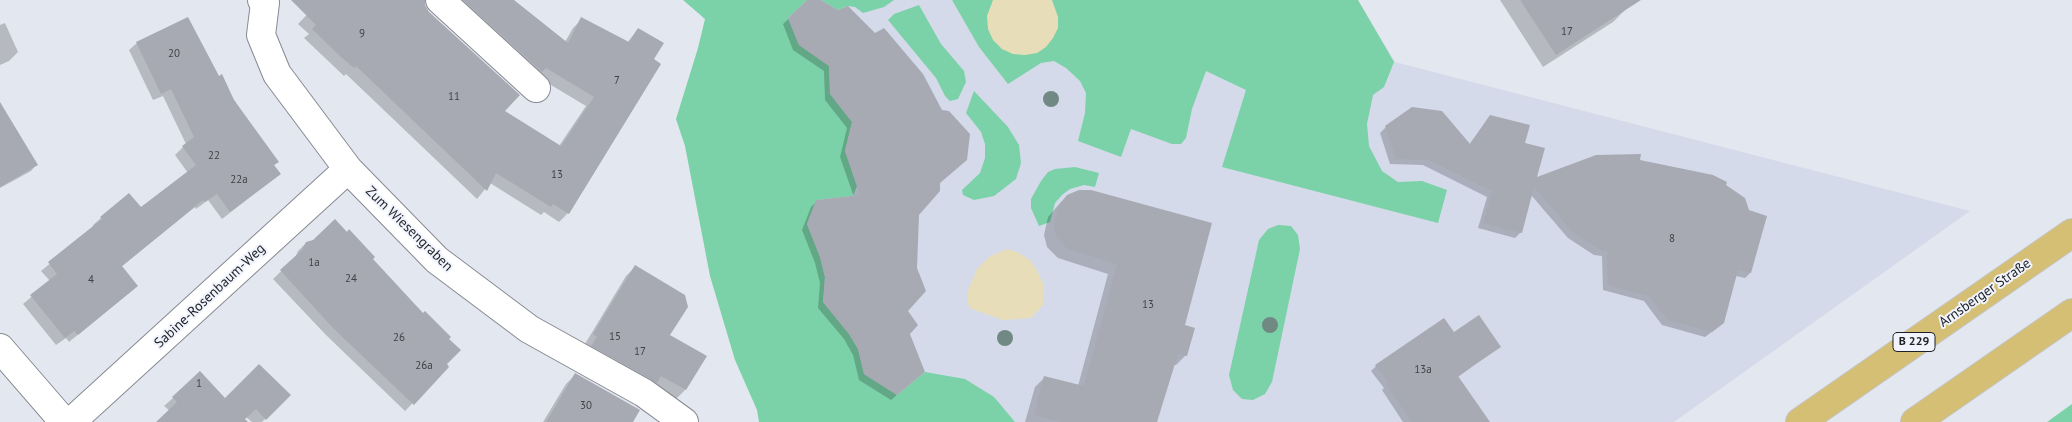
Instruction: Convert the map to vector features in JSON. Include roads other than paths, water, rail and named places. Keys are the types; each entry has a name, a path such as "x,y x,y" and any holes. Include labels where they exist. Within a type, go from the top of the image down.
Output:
{"main road":[{"name":"Arnsberger Straße","path":"1800,422 2072,233"},
{"path":"1914,422 2072,312"}],"street":[{"path":"440,0 536,88"},
{"name":"Zum Wiesengraben","path":"265,1 261,35 277,74 348,169 437,260 529,329 644,393 684,422"},
{"name":"Sabine-Rosenbaum-Weg","path":"71,422 348,169"},
{"path":"0,348 64,422"}]}
